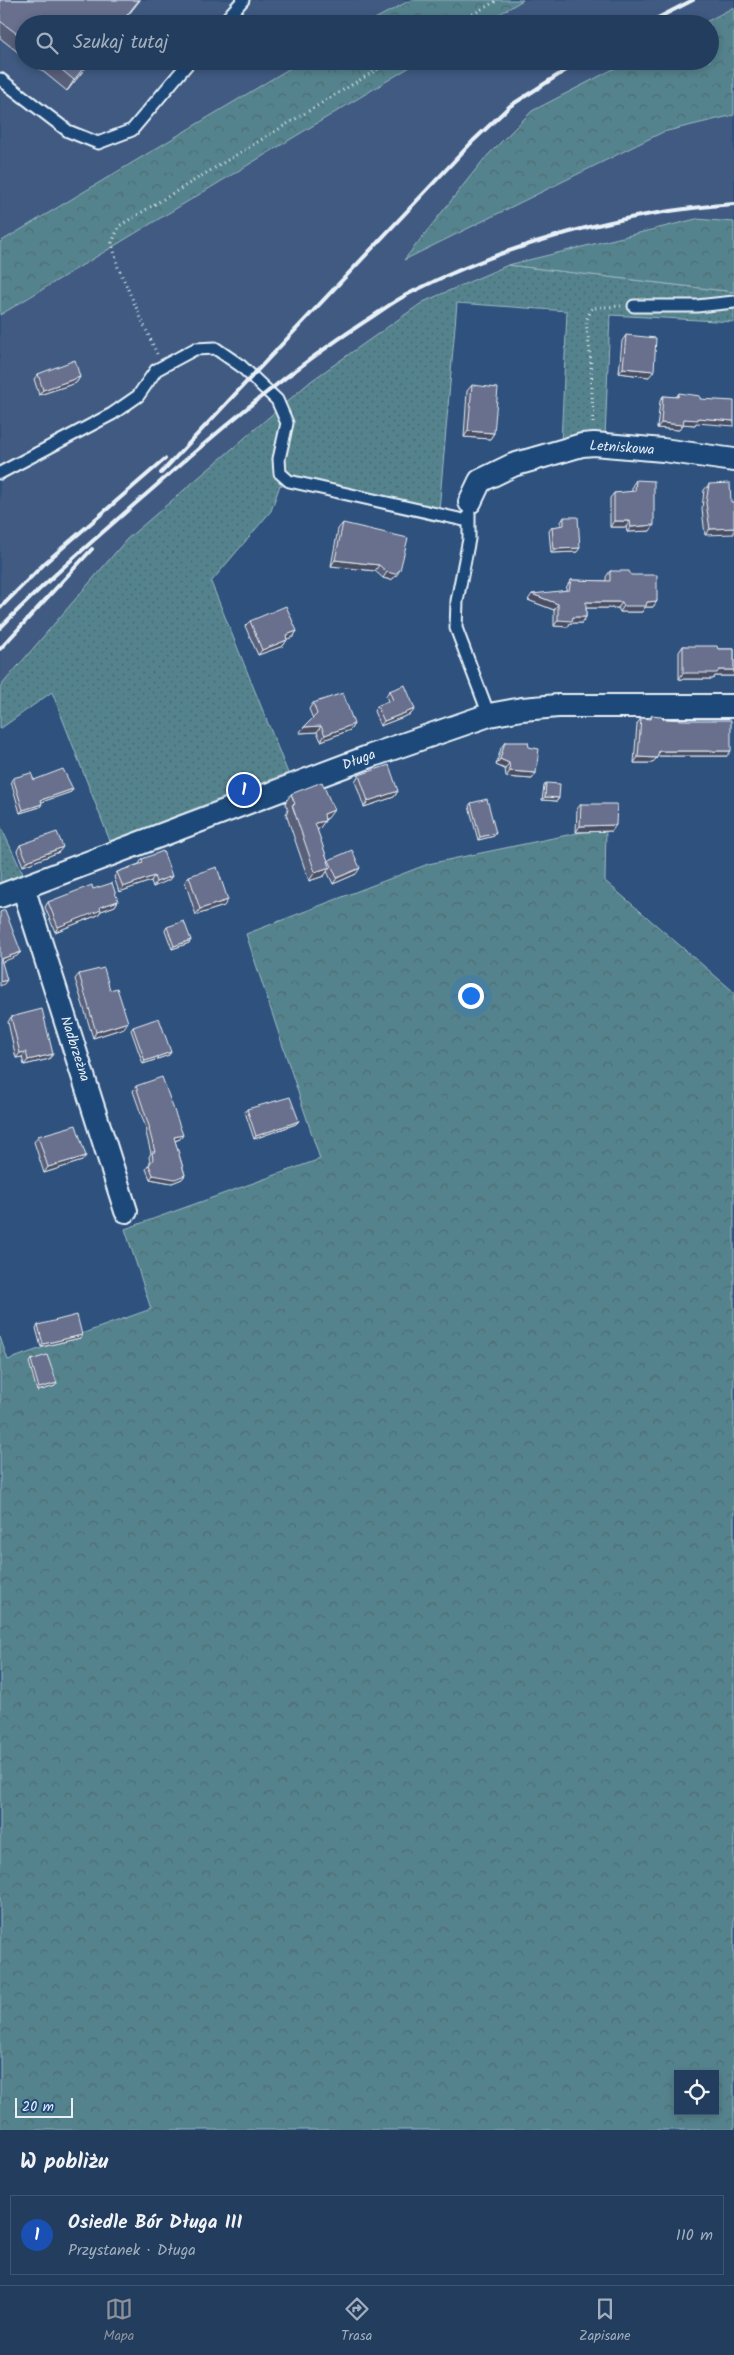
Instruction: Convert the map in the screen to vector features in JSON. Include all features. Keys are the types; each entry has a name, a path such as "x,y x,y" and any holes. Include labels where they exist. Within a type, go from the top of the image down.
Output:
{"street":[{"name":"Letniskowa","path":"469,511 480,480 513,465 545,455 594,444 734,460"},
{"name":"Długa","path":"0,896 376,754 489,715 522,709 558,706 734,706"},
{"name":"Nadbrzeżna","path":"23,887 126,1211"}],"lane":[{"path":"230,15 243,0"},
{"path":"0,79 68,131 98,144 132,130 182,70"},
{"path":"634,306 697,306 734,302"},
{"path":"0,473 112,414 138,396 156,370 195,349 216,348 241,366 277,400 287,423 278,459 280,473 289,481 469,511 469,539 457,601 456,628 489,715"}],"path":[{"path":"471,15 498,0"},
{"path":"163,366 127,292 118,267 112,243 119,226 376,70"},
{"path":"594,444 591,362 586,321 592,308 634,306"}],"shaded area":[{"path":"0,0 411,0 382,15 15,15 15,70 287,70 0,242"},
{"path":"523,0 734,0 734,7 719,15 498,15"},
{"path":"405,70 612,70 532,111 484,159 405,259 663,132 734,115 734,222 696,219 508,265 423,302 311,381 127,539 0,687 0,315"}],"green space":[{"path":"411,0 523,0 498,15 382,15"},
{"path":"734,7 734,115 663,132 404,260 484,159 532,111 612,70 719,70 719,15"},
{"path":"287,70 405,70 0,315 0,242"},
{"path":"696,219 734,222 734,292 508,265"},
{"path":"508,265 734,292 734,322 610,315 605,439 561,443 567,311 457,303 438,522 280,485 271,511 211,582 288,773 110,841 52,692 0,729 0,687 127,539 311,381 423,302"},
{"path":"0,825 24,876 0,884"},
{"path":"606,827 605,881 734,992 734,2130 0,2130 0,1337 8,1360 151,1309 125,1229 320,1159 246,934 428,864"}],"building":[{"path":"0,0 139,0 127,15 15,15 15,32 0,21"},
{"path":"62,70 82,70 74,80"},
{"path":"626,335 656,338 654,371 623,368"},
{"path":"75,360 80,377 43,390 38,374"},
{"path":"472,385 498,388 494,433 468,431"},
{"path":"679,393 700,396 700,399 734,401 734,421 698,418 698,420 684,419 683,425 661,423 663,396 678,397"},
{"path":"636,480 654,481 654,525 631,527 630,521 614,521 614,493 635,491"},
{"path":"730,483 731,502 734,502 734,528 710,529 706,503 709,484"},
{"path":"564,517 578,517 580,548 554,549 552,527 564,525"},
{"path":"343,523 408,538 400,570 395,574 387,572 379,565 335,560"},
{"path":"610,571 629,571 631,575 657,575 657,601 647,602 646,606 624,606 622,602 586,602 586,617 573,617 572,621 558,620 558,604 532,594 569,590 571,580 610,581"},
{"path":"286,606 297,631 286,635 287,640 262,650 250,621"},
{"path":"683,646 717,646 718,649 734,649 734,670 719,670 717,673 683,673"},
{"path":"405,685 415,709 384,721 377,706 393,700 389,691"},
{"path":"343,693 354,724 325,735 321,726 304,727 317,714 313,703"},
{"path":"652,715 660,716 663,719 731,720 731,751 659,751 657,758 638,757 641,718 651,719"},
{"path":"505,742 528,742 529,747 539,749 536,773 510,771 509,763 500,759"},
{"path":"389,765 398,791 368,801 359,775"},
{"path":"63,769 73,789 41,800 42,804 23,810 13,778 31,773 34,780"},
{"path":"322,782 334,810 324,814 325,821 315,823 330,867 315,872 292,805 295,804 291,794"},
{"path":"546,783 560,784 559,798 545,797"},
{"path":"487,799 496,833 480,837 471,803"},
{"path":"581,804 617,804 616,825 580,826"},
{"path":"57,832 63,847 27,861 20,845"},
{"path":"352,850 360,868 337,878 329,860"},
{"path":"163,851 172,876 156,882 154,876 123,887 117,872 143,863 142,859"},
{"path":"217,867 228,900 200,909 189,876"},
{"path":"112,883 118,901 100,907 101,910 58,927 48,902 92,885 93,889"},
{"path":"5,910 21,952 1,959 7,980 0,982 0,912"},
{"path":"184,921 191,940 174,946 167,927"},
{"path":"104,968 110,990 117,988 128,1022 96,1032 79,974"},
{"path":"42,1009 53,1054 28,1060 26,1052 20,1053 11,1017"},
{"path":"159,1018 171,1052 145,1061 133,1027"},
{"path":"162,1077 183,1135 174,1137 185,1175 175,1179 153,1175 149,1165 153,1159 152,1152 155,1152 150,1129 136,1086"},
{"path":"290,1097 299,1121 256,1136 247,1109"},
{"path":"76,1125 86,1156 48,1167 38,1136"},
{"path":"77,1315 82,1335 43,1344 38,1325"},
{"path":"47,1355 57,1383 39,1388 31,1360"}],"railway":[{"path":"664,15 693,0"},
{"path":"161,473 473,141 510,106 566,70"},
{"path":"0,628 78,554 233,420 310,359 412,292 489,258 569,232 651,214 734,204"},
{"path":"0,608 46,562 165,459"},
{"path":"0,649 92,549"}],"place":[{"name":"Osiedle Bór Długa III","path":"244,790"}]}
